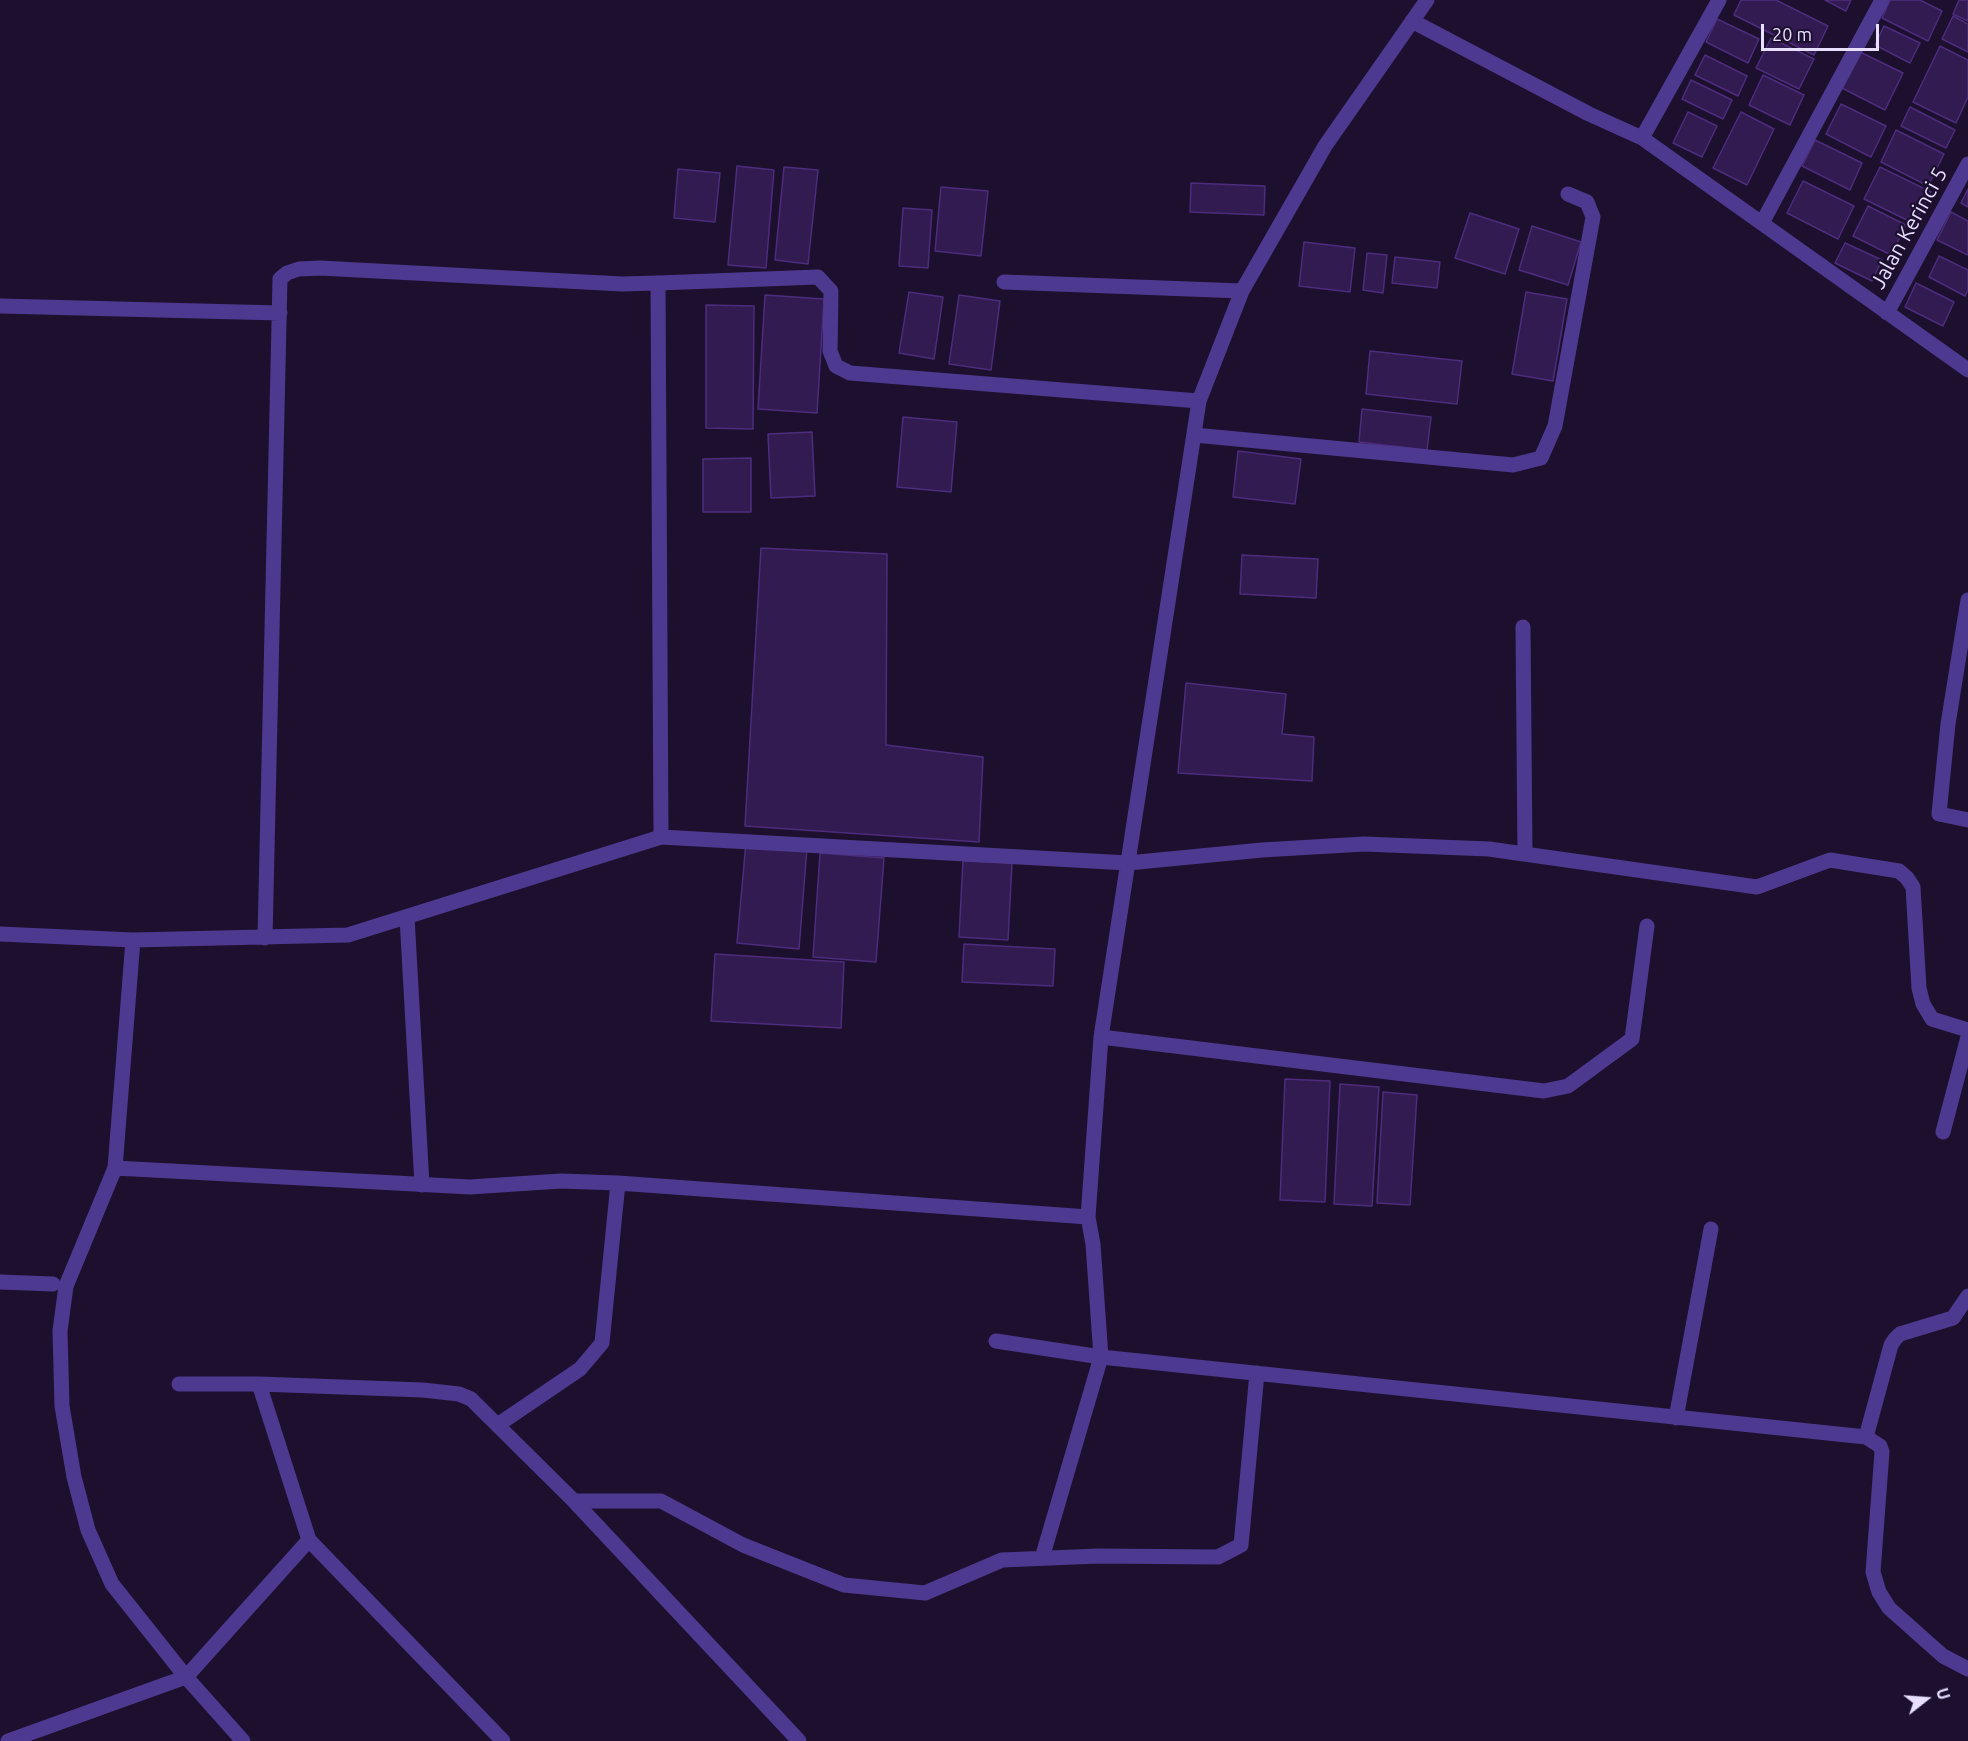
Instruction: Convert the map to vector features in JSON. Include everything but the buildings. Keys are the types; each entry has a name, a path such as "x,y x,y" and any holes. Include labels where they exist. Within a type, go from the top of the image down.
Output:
{"street":[{"path":"1041,1558 1101,1357 1093,1244 1088,1217 1101,1037 1199,401 1242,291 1325,146 1427,0"},
{"path":"1642,138 1719,0"},
{"path":"1762,223 1881,0"},
{"path":"1412,21 1589,114 1642,138 1968,370"},
{"name":"Jalan Kerinci 5","path":"1887,313 1968,164"},
{"path":"1194,435 1513,465 1541,458 1555,426 1593,217 1587,202 1568,194"},
{"path":"266,938 280,279 286,273 299,269 622,284 818,277 831,291 830,351 836,366 850,373 1199,401"},
{"path":"1004,282 1242,291"},
{"path":"658,283 661,837"},
{"path":"0,306 280,313"},
{"path":"1968,600 1948,724 1939,814 1968,820"},
{"path":"1523,627 1526,853"},
{"path":"0,934 133,940 348,935 661,837 1128,864 1262,850 1364,844 1489,849 1757,887 1830,860 1899,871 1913,887 1918,988 1923,1004 1932,1019 1968,1030"},
{"path":"407,917 422,1185"},
{"path":"1101,1037 1544,1091 1560,1088 1568,1086 1632,1039 1647,926"},
{"path":"133,940 115,1168 66,1286 60,1331 62,1406 76,1488 88,1530 112,1584 186,1677 243,1741"},
{"path":"1943,1132 1968,1037"},
{"path":"115,1168 470,1187 561,1181 618,1183 1088,1217"},
{"path":"499,1424 580,1369 602,1344 618,1183"},
{"path":"1676,1418 1711,1229"},
{"path":"0,1282 53,1284"},
{"path":"1866,1437 1891,1345 1895,1339 1900,1334 1953,1318 1968,1296"},
{"path":"996,1341 1101,1357 1866,1437 1880,1446 1882,1452 1873,1572 1879,1592 1888,1608 1943,1656 1968,1669"},
{"path":"574,1501 661,1501 743,1545 844,1586 925,1593 1002,1560 1218,1557 1241,1545 1257,1373"},
{"path":"179,1384 259,1384 448,1392 471,1399 499,1424 574,1501 799,1741"},
{"path":"259,1384 309,1540 503,1741"},
{"path":"8,1741 186,1677 309,1540"}]}
